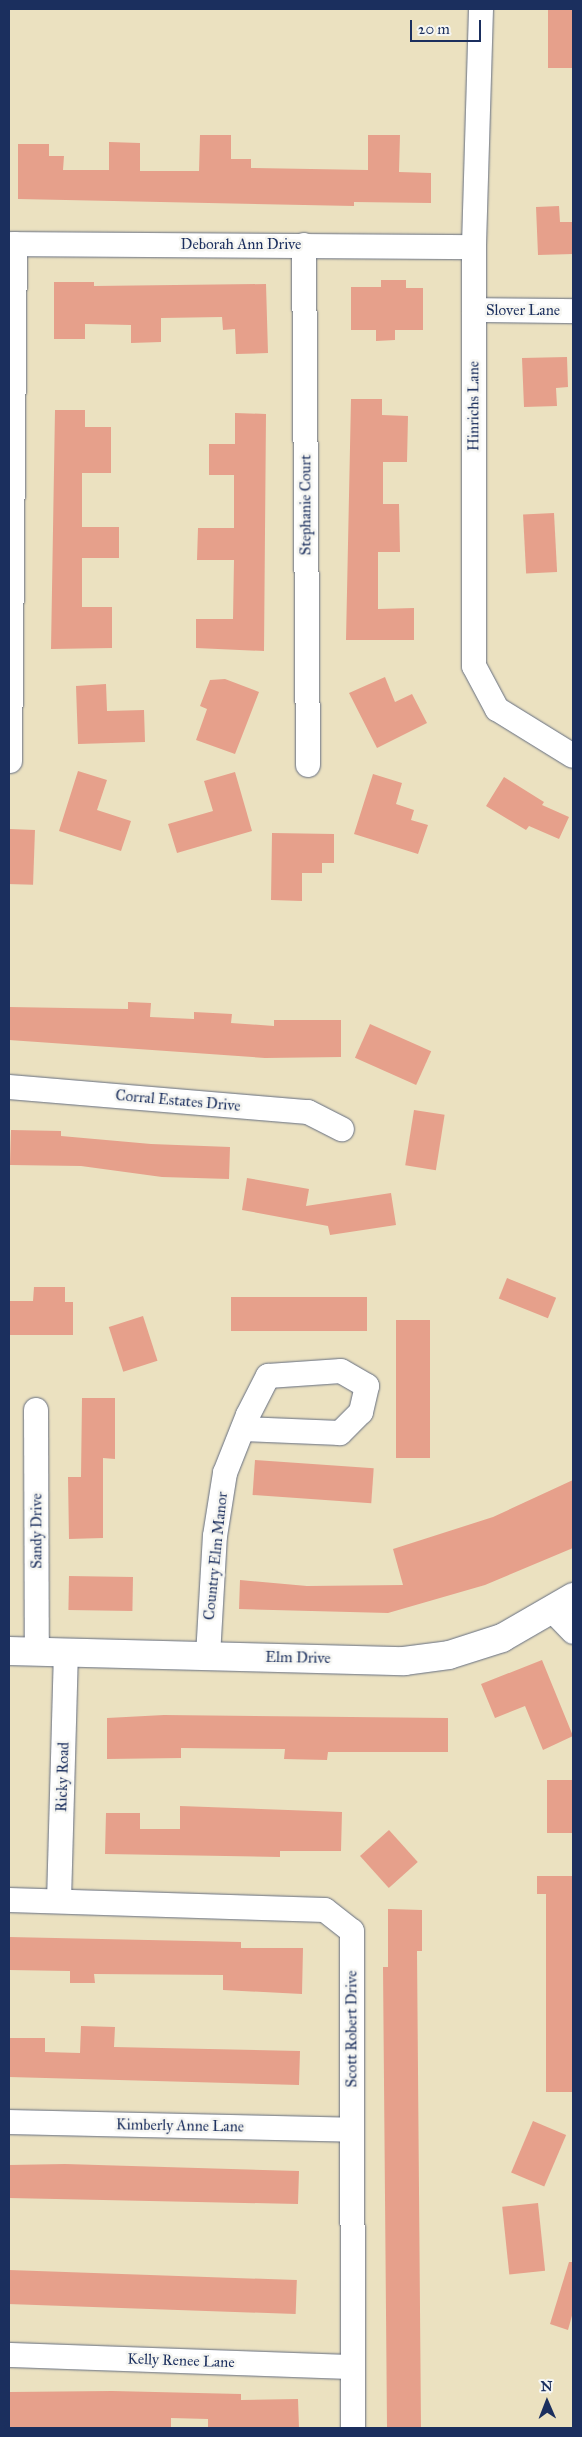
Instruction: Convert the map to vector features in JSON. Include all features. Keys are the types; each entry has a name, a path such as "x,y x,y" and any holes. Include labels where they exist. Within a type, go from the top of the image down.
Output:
{"street":[{"name":"Hinrichs Lane","path":"481,9 474,248 474,666 497,709 573,756"},
{"name":"Deborah Ann Drive","path":"12,244 304,245 474,248"},
{"path":"10,761 12,244"},
{"name":"Stephanie Court","path":"304,245 308,765"},
{"name":"Slover Lane","path":"474,310 573,311"},
{"name":"Corral Estates Drive","path":"9,1087 308,1112 342,1129"},
{"name":"Country Elm Manor","path":"208,1656 215,1536 226,1473 243,1428 268,1376 341,1372 368,1386 361,1412 340,1433 243,1428"},
{"name":"Sandy Drive","path":"36,1410 37,1652"},
{"path":"563,1604 573,1632"},
{"name":"Elm Drive","path":"9,1651 404,1661 449,1655 502,1638 563,1604"},
{"name":"Ricky Road","path":"59,1901 66,1653"},
{"path":"9,1900 59,1901"},
{"name":"Scott Robert Drive","path":"59,1901 325,1910 352,1931 352,2428"},
{"name":"Kimberly Anne Lane","path":"9,2122 352,2130"},
{"name":"Kelly Renee Lane","path":"9,2355 352,2367"}],"building":[{"path":"548,9 573,9 573,68 548,68"},
{"path":"200,135 231,135 231,159 251,159 251,168 368,170 368,135 400,135 399,172 431,173 431,203 354,202 354,206 18,199 18,144 49,144 49,156 64,156 63,170 109,170 109,142 140,143 140,171 199,171"},
{"path":"559,206 560,222 573,222 573,254 538,255 536,207"},
{"path":"381,280 406,280 406,288 423,288 423,330 395,330 395,340 376,341 376,330 351,330 351,287 381,287"},
{"path":"54,282 94,282 94,286 266,284 268,353 236,354 235,329 223,330 222,317 161,318 161,342 131,343 131,325 85,324 85,339 54,339"},
{"path":"567,357 568,387 556,388 557,406 524,407 522,358"},
{"path":"351,399 382,399 382,415 408,416 407,462 383,462 383,504 399,504 400,552 378,552 378,609 414,608 414,640 346,640"},
{"path":"55,410 85,410 85,427 111,427 111,473 82,473 82,527 119,527 119,558 82,558 82,607 112,607 112,648 51,649"},
{"path":"235,413 266,414 264,651 196,648 196,619 233,619 234,560 197,560 198,528 234,528 234,475 209,475 209,444 235,444"},
{"path":"554,513 557,572 526,574 523,515"},
{"path":"385,677 395,702 412,694 427,723 377,748 349,693"},
{"path":"225,679 259,692 235,754 196,740 207,709 200,706 210,680"},
{"path":"106,684 107,711 144,710 145,742 78,744 76,686"},
{"path":"78,771 107,780 97,810 131,821 121,851 59,831"},
{"path":"235,772 252,831 177,853 168,824 213,811 204,781"},
{"path":"373,774 402,783 396,804 414,810 411,820 428,825 418,854 354,834"},
{"path":"504,777 544,802 542,805 569,817 559,839 529,826 526,830 486,806"},
{"path":"9,829 35,830 33,885 9,884"},
{"path":"272,833 334,834 334,863 322,863 322,873 302,873 302,901 271,900"},
{"path":"128,1002 151,1003 150,1017 194,1019 194,1012 232,1014 231,1023 274,1026 274,1020 341,1020 341,1057 265,1058 9,1040 9,1007 128,1009"},
{"path":"370,1024 431,1051 416,1085 355,1058"},
{"path":"414,1110 445,1115 436,1170 405,1165"},
{"path":"11,1130 61,1131 61,1136 151,1144 230,1147 229,1179 162,1177 81,1166 10,1165"},
{"path":"247,1178 309,1189 306,1206 391,1193 396,1225 330,1235 328,1226 242,1210"},
{"path":"507,1278 556,1298 548,1318 499,1298"},
{"path":"34,1287 65,1287 65,1302 73,1302 73,1335 9,1335 9,1301 33,1301"},
{"path":"231,1297 367,1297 367,1331 231,1331"},
{"path":"143,1316 158,1361 123,1372 109,1327"},
{"path":"396,1320 430,1320 430,1458 396,1458"},
{"path":"82,1398 115,1398 115,1459 103,1458 103,1538 69,1539 68,1477 81,1477"},
{"path":"255,1460 374,1468 371,1503 253,1495"},
{"path":"573,1480 573,1548 485,1585 388,1613 239,1609 240,1580 307,1586 403,1585 393,1549 493,1517"},
{"path":"69,1576 133,1577 132,1611 68,1610"},
{"path":"542,1660 573,1736 543,1750 525,1706 495,1718 481,1684"},
{"path":"164,1715 448,1718 448,1752 328,1752 327,1760 284,1759 285,1749 181,1748 181,1758 107,1759 107,1718"},
{"path":"547,1780 573,1780 573,1833 547,1833"},
{"path":"180,1806 342,1812 341,1851 280,1851 280,1857 105,1854 106,1813 140,1813 140,1829 180,1829"},
{"path":"389,1830 418,1862 389,1888 360,1856"},
{"path":"537,1876 573,1876 573,2092 546,2092 546,1894 537,1894"},
{"path":"388,1909 422,1910 422,1951 417,1951 421,2428 387,2428 383,1967 388,1967"},
{"path":"9,1937 241,1942 241,1948 303,1948 302,1994 223,1990 223,1975 94,1974 95,1983 70,1983 70,1971 9,1970"},
{"path":"81,2026 115,2027 114,2047 300,2051 299,2085 9,2077 9,2038 45,2038 45,2052 80,2053"},
{"path":"533,2121 566,2135 544,2187 511,2173"},
{"path":"65,2164 299,2171 298,2204 9,2198 9,2165"},
{"path":"538,2203 545,2271 509,2274 502,2207"},
{"path":"569,2262 573,2262 573,2312 568,2330 550,2324"},
{"path":"9,2270 297,2280 296,2314 9,2304"},
{"path":"112,2391 241,2394 241,2400 298,2399 299,2428 208,2428 208,2419 171,2418 171,2428 9,2428 9,2392"}]}
